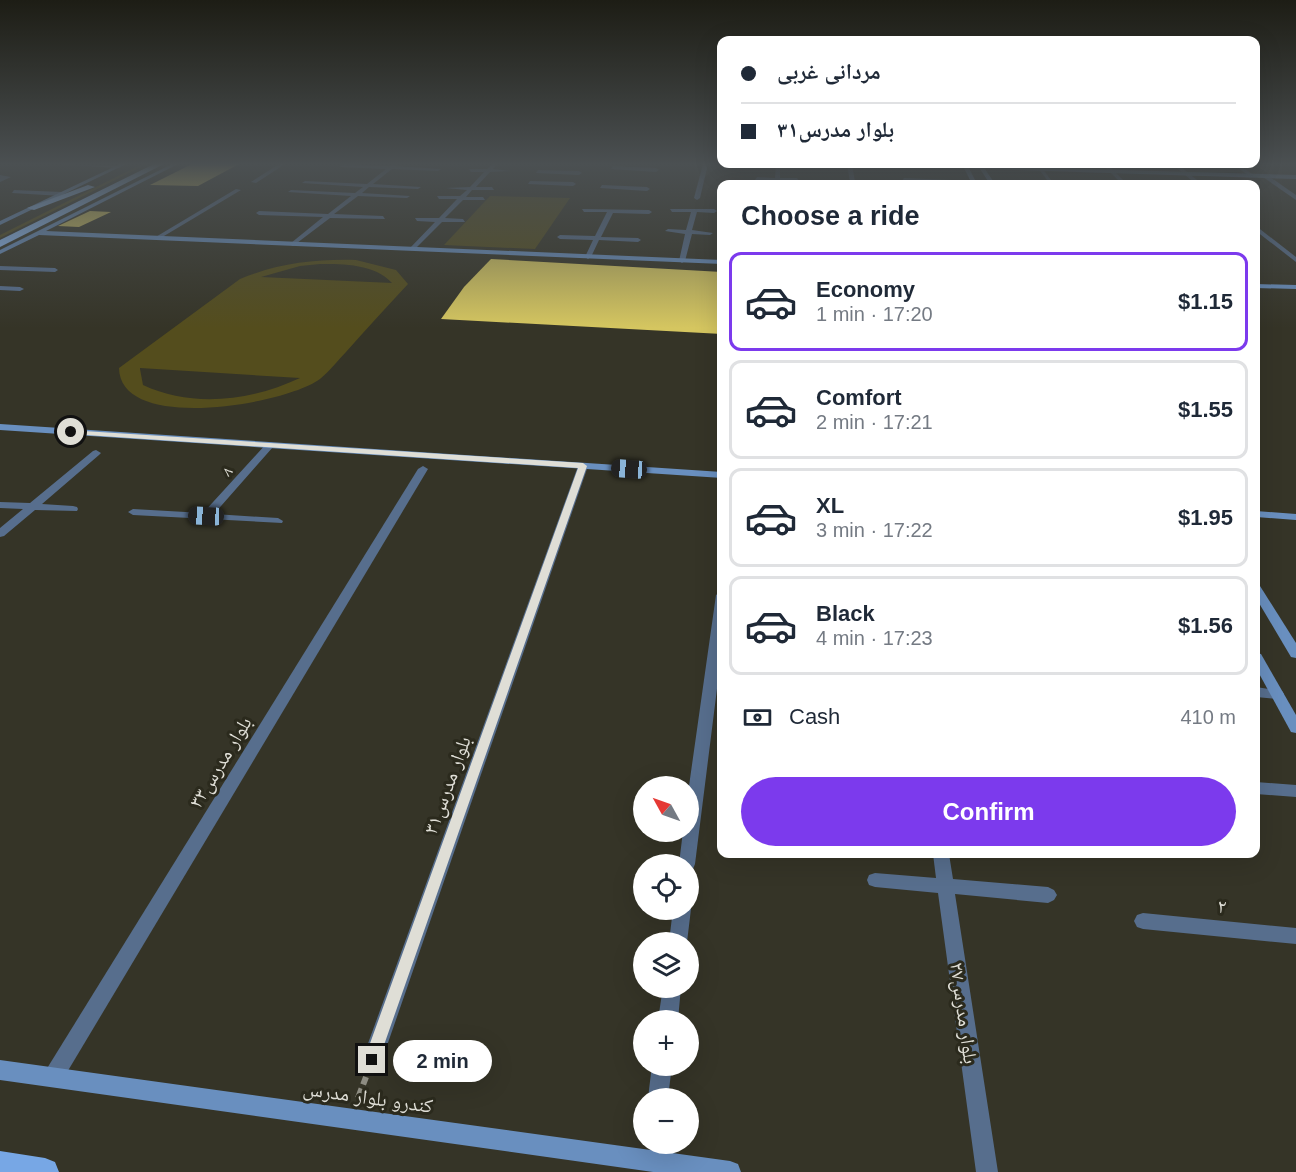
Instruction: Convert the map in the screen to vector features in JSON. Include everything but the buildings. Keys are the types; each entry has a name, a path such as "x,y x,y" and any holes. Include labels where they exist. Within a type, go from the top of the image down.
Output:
{"highway":[{"path":"0,230 24,219"},
{"path":"0,244 52,219"}],"main road":[{"path":"0,1165 45,1172"}],"street":[{"path":"0,252 69,219"},
{"path":"157,238 190,219"},
{"path":"293,244 326,219"},
{"path":"417,219 463,221"},
{"path":"588,257 607,219"},
{"path":"682,261 692,219"},
{"path":"412,249 441,220"},
{"path":"668,231 710,233"},
{"path":"1260,231 1296,260"},
{"path":"39,233 717,262"},
{"path":"560,237 638,240"},
{"path":"0,268 55,270"},
{"path":"1260,286 1296,287"},
{"path":"0,288 20,289"},
{"path":"0,427 717,475"},
{"name":"۸","path":"206,516 270,445"},
{"path":"0,534 96,453"},
{"name":"بلوار مدرس۳۱","path":"372,1060 583,466"},
{"name":"بلوار مدرس۳۳","path":"52,1077 423,469"},
{"path":"0,505 73,509"},
{"path":"133,512 278,521"},
{"path":"1260,514 1296,517"},
{"path":"1260,596 1296,654"},
{"path":"688,854 717,633"},
{"path":"1260,664 1296,728"},
{"path":"1260,692 1277,694"},
{"path":"1260,788 1296,791"},
{"name":"بلوار مدرس۲۷","path":"942,858 987,1172"},
{"path":"876,880 1048,895"},
{"name":"۲","path":"1143,921 1296,936"},
{"name":"کندرو بلوار مدرس","path":"0,1070 730,1172"}],"path":[{"path":"351,1119 372,1060"}],"shaded area":[{"path":"33,219 38,219 0,238 0,235"},
{"path":"469,219 556,219 535,249 444,245"},
{"path":"356,260 396,270 408,284 320,379 275,397 208,408 174,407 146,401 127,388 119,368 240,279 283,266 312,261","holes":["320,264 359,266 377,272 392,283 261,277 300,266","140,368 300,378 262,392 222,399 181,397 143,385"]}],"route":[{"path":"71,432 583,466 372,1060"}]}
